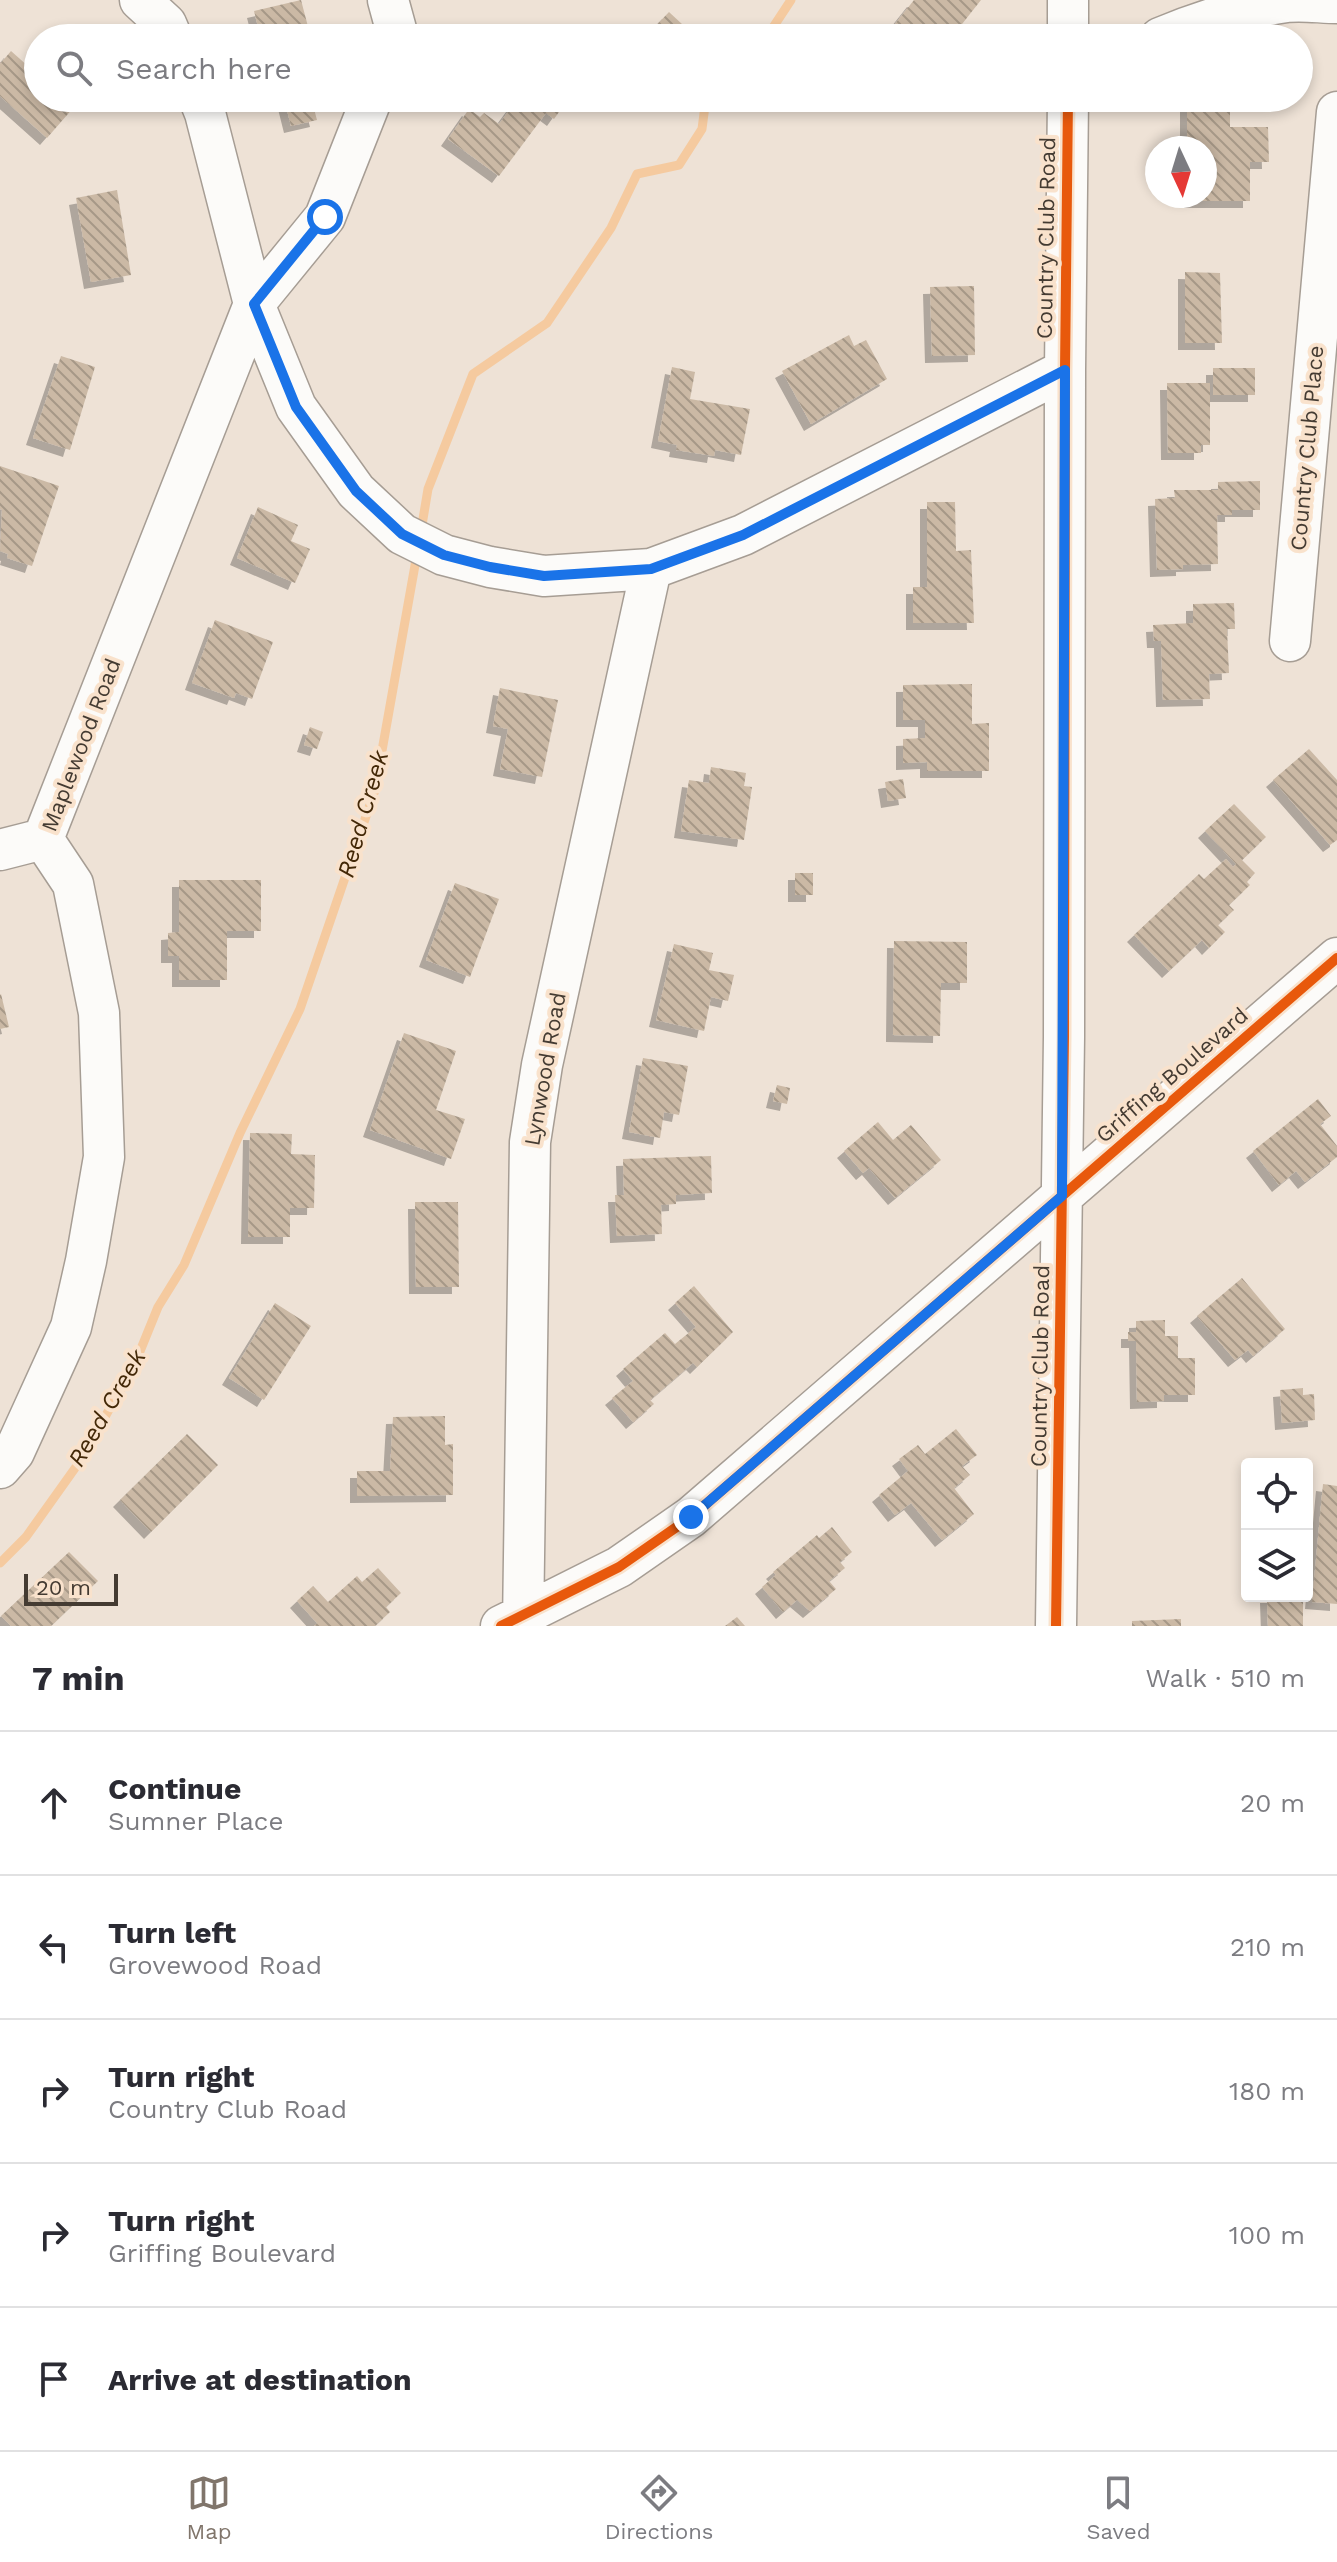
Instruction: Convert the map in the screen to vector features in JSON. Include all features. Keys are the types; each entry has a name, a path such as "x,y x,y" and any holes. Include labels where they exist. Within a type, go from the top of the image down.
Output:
{"street":[{"path":"140,0 166,24"},
{"path":"388,0 395,24"},
{"path":"1068,0 1068,24"},
{"path":"1192,24 1289,2 1337,3"},
{"path":"205,112 254,304 296,407 356,491 402,534 444,555 544,576 651,569 743,535 1065,370"},
{"name":"Maplewood Road","path":"0,1468 14,1452 71,1327 104,1157 99,1013 73,884 43,839 254,304 325,217 366,112"},
{"name":"Country Club Road","path":"1056,1626 1062,1196 1068,112"},
{"name":"Country Club Place","path":"1290,641 1337,112"},
{"name":"Lynwood Road","path":"515,1623 530,1142 542,1065 651,569"},
{"path":"0,850 43,839"},
{"name":"Griffing Boulevard","path":"515,1623 619,1567 691,1517 1337,958"}],"building":[{"path":"301,0 307,24 257,24 254,11"},
{"path":"914,0 981,0 962,24 895,24"},
{"path":"669,12 682,24 657,24"},
{"path":"11,51 24,63 24,112 70,112 47,138 0,96 0,64"},
{"path":"288,112 315,112 317,120 291,126"},
{"path":"467,112 480,117 484,113 499,124 508,112 559,112 554,119 546,113 499,176 448,139"},
{"path":"1187,112 1230,112 1230,127 1268,127 1269,162 1250,162 1250,201 1217,201 1217,136 1187,136"},
{"path":"117,190 131,275 91,282 76,198"},
{"path":"1185,272 1220,273 1222,343 1185,343"},
{"path":"974,286 975,355 932,356 930,287"},
{"path":"849,335 854,346 866,340 887,379 811,424 782,371"},
{"path":"61,356 95,367 70,450 33,438"},
{"path":"672,367 695,372 690,399 750,409 741,455 715,450 714,456 676,450 677,445 658,441"},
{"path":"1213,368 1255,368 1255,395 1213,395"},
{"path":"1167,383 1210,383 1210,445 1201,445 1201,453 1168,453"},
{"path":"0,466 59,486 32,566 7,558 8,554 0,551"},
{"path":"1260,481 1260,510 1232,510 1232,515 1217,515 1218,564 1183,565 1183,569 1157,570 1155,499 1175,498 1174,490 1218,490 1218,482"},
{"path":"927,502 955,502 956,551 971,550 974,623 913,623 913,587 927,587"},
{"path":"258,507 298,525 291,541 310,549 295,583 237,558"},
{"path":"1234,603 1235,629 1227,629 1229,673 1209,674 1210,699 1163,700 1161,641 1154,641 1153,625 1193,623 1193,604"},
{"path":"215,620 273,642 252,699 236,693 234,698 192,683"},
{"path":"972,684 972,724 989,723 989,771 927,771 927,762 903,763 903,739 925,738 925,720 903,720 903,685"},
{"path":"500,688 558,700 542,777 500,769 508,729 493,726"},
{"path":"310,727 323,732 317,749 304,745"},
{"path":"1309,749 1337,780 1337,840 1330,845 1273,780"},
{"path":"711,767 746,773 744,786 752,787 744,840 681,831 689,780 709,783"},
{"path":"903,779 906,798 888,801 885,782"},
{"path":"1234,804 1266,837 1242,860 1255,873 1247,882 1250,885 1229,905 1234,910 1218,925 1225,932 1209,948 1202,940 1169,971 1134,935 1199,874 1204,879 1226,859 1233,867 1236,864 1205,831"},
{"path":"795,873 813,873 813,895 795,895"},
{"path":"179,880 261,880 261,931 227,931 227,980 179,980 179,956 168,956 168,933 179,932"},
{"path":"455,883 499,899 470,977 426,960"},
{"path":"894,941 967,942 967,983 941,983 940,1036 893,1035"},
{"path":"674,944 713,953 709,970 734,975 728,1001 711,997 704,1031 656,1020"},
{"path":"0,995 9,1027 0,1029"},
{"path":"404,1033 456,1051 436,1110 465,1119 451,1159 370,1130"},
{"path":"643,1058 688,1066 679,1115 664,1112 660,1138 629,1132"},
{"path":"777,1085 790,1088 787,1104 773,1101"},
{"path":"1318,1099 1331,1116 1320,1124 1337,1146 1337,1157 1305,1182 1296,1171 1279,1185 1253,1151"},
{"path":"878,1122 893,1140 911,1125 941,1160 895,1198 869,1168 863,1173 844,1151"},
{"path":"250,1133 292,1134 291,1154 315,1155 314,1208 290,1208 290,1237 248,1237"},
{"path":"711,1156 712,1193 676,1195 676,1204 661,1205 662,1234 617,1236 615,1195 624,1195 623,1159"},
{"path":"415,1202 458,1202 459,1287 416,1287"},
{"path":"1242,1278 1285,1329 1253,1356 1248,1350 1235,1360 1197,1316"},
{"path":"694,1286 733,1332 697,1367 693,1363 650,1400 654,1404 633,1422 612,1398 633,1381 623,1369 665,1333 675,1344 696,1327 675,1303"},
{"path":"275,1303 311,1326 264,1400 229,1378"},
{"path":"1165,1320 1165,1336 1178,1336 1178,1358 1195,1358 1195,1395 1164,1395 1164,1401 1137,1402 1136,1341 1128,1341 1128,1332 1136,1332 1136,1321"},
{"path":"1303,1388 1303,1395 1314,1394 1315,1420 1282,1423 1280,1390"},
{"path":"445,1416 445,1445 453,1444 453,1495 357,1496 357,1471 390,1471 393,1417"},
{"path":"956,1429 977,1455 962,1466 970,1475 954,1488 974,1514 942,1540 911,1503 895,1515 879,1495 908,1471 899,1459 918,1445 925,1454"},
{"path":"187,1434 218,1465 151,1532 120,1500"},
{"path":"1323,1484 1337,1486 1337,1604 1312,1602"},
{"path":"832,1527 852,1552 840,1562 845,1568 829,1581 836,1589 810,1611 797,1600 783,1612 762,1587 776,1575 773,1572 817,1535 819,1538"},
{"path":"69,1552 98,1581 51,1626 11,1626 1,1616"},
{"path":"378,1568 401,1593 386,1607 390,1612 375,1626 314,1626 317,1623 297,1601 313,1586 328,1602 357,1576 362,1582"},
{"path":"1267,1602 1303,1602 1303,1626 1268,1626"},
{"path":"737,1617 745,1626 725,1626"},
{"path":"1181,1619 1181,1626 1132,1626 1132,1621"}],"waterway":[{"name":"Reed Creek","path":"775,24 791,0"},
{"name":"Reed Creek","path":"421,531 428,489 473,374 547,323 611,228 637,174 679,165 702,129 704,112"},
{"name":"Reed Creek","path":"0,1563 26,1537 78,1464 134,1366 158,1307 184,1265 240,1133 300,1009 375,790 417,554"}],"cycle path":[{"path":"1056,1626 1064,1037 1068,112"},
{"path":"501,1626 619,1567 691,1517 1337,958"}],"route":[{"path":"325,217 254,304 296,407 356,491 402,534 444,555 490,567 544,576 651,569 743,535 1065,370 1062,1196 691,1517"}]}
